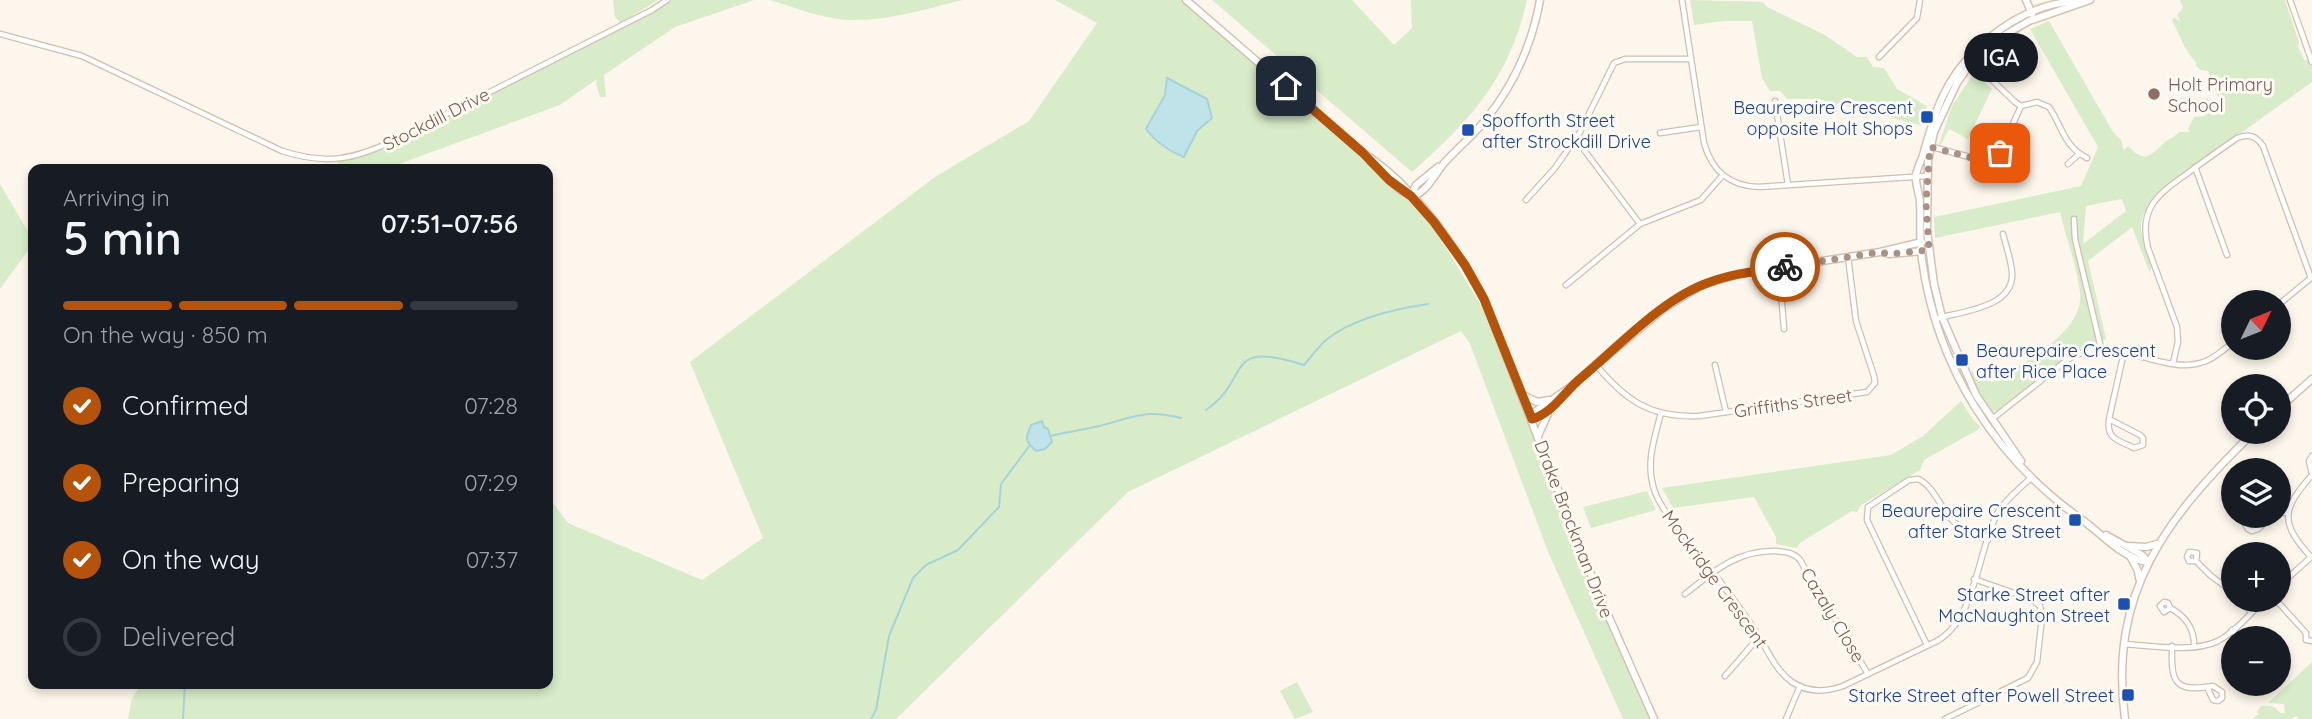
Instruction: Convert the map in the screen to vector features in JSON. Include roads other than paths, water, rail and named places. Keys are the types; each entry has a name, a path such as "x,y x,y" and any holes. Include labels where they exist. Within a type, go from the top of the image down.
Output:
{"street":[{"name":"Stockdill Drive","path":"0,34 82,56 282,151 312,159 337,160 393,141 667,0"},
{"name":"Drake Brockman Drive","path":"1186,0 1362,152 1389,180 1411,196 1434,222 1477,286 1494,320 1607,616 1654,719"},
{"path":"1411,196 1416,185 1445,162 1482,123 1506,90 1527,49 1541,0"},
{"path":"1682,0 1707,156 1722,176 1747,187 1927,176"},
{"path":"1879,57 1917,18 1921,7 1920,0"},
{"path":"2026,0 2034,19"},
{"path":"1970,59 2034,19 2090,0"},
{"path":"2290,0 2311,60"},
{"path":"2081,2 2057,2 2030,11 1994,34 1970,59 1927,146 1916,176 1920,199 1921,251 1939,318 1964,372 1972,397 2006,452 2076,515 2129,555 2148,562"},
{"path":"1526,200 1555,168 1575,138 1591,112 1611,66 1619,60 1691,59"},
{"path":"1970,59 2021,106 2038,102 2049,107 2062,134 2079,154 2087,158"},
{"path":"1775,102 1788,185"},
{"path":"1927,146 1996,164 2021,106"},
{"path":"1660,133 1701,127"},
{"path":"2174,363 2178,342 2177,327 2148,248 2145,224 2150,207 2160,193 2237,138 2251,135 2259,139 2311,278 2291,294"},
{"path":"1575,138 1640,224"},
{"path":"1927,146 1928,241 1939,318"},
{"path":"2068,164 2079,154"},
{"path":"2195,167 2227,255"},
{"path":"1566,285 1640,224 1700,200 1722,176"},
{"path":"2074,219 2075,239 2101,348"},
{"path":"1939,318 1993,302 2008,291 2012,282 2012,271 2003,234"},
{"path":"1532,419 1541,416 1569,388 1662,309 1684,294 1720,279 1880,252 1928,241"},
{"path":"1880,252 1889,254 1929,250"},
{"name":"Griffiths Street","path":"1596,366 1628,398 1644,407 1661,413 1688,416 1864,393 1873,387 1874,376 1853,304 1848,257"},
{"path":"1779,268 1784,329"},
{"path":"1988,422 2074,355 2088,350 2101,348 2189,365 2206,361 2221,350"},
{"path":"2109,419 2140,435 2143,445 2134,448 2111,436 2108,430 2109,419 2124,352"},
{"path":"1715,365 1726,412"},
{"path":"2291,398 2312,379"},
{"path":"1522,394 1537,402 1553,402"},
{"path":"1538,437 1553,402"},
{"name":"Mockridge Crescent","path":"1661,413 1650,459 1655,492 1667,513 1713,572 1781,672 1800,687"},
{"path":"2125,719 2121,670 2123,644 2126,623 2139,580 2157,544 2180,511 2242,444"},
{"path":"2291,505 2295,495 2312,474 2309,461 2312,456"},
{"path":"1786,719 1800,687 1815,691 1832,690 1945,636 1956,625 1964,611 1999,510 2032,477"},
{"path":"1927,645 1867,520 1867,507 1909,481 1918,479 1926,484 1960,528 1988,540"},
{"path":"2291,527 2293,536 2311,556 2291,575"},
{"path":"2099,532 2126,545 2148,562"},
{"path":"2126,545 2146,547 2157,544"},
{"name":"Cazaly Close","path":"1685,594 1713,572 1746,554 1770,551 1794,554 1868,674"},
{"path":"2129,555 2138,571 2139,580"},
{"path":"2196,561 2221,583"},
{"path":"1945,719 2028,678 2037,662 2042,617 2040,607 2031,599 1974,579"},
{"path":"2170,608 2193,629 2194,647"},
{"path":"2236,626 2251,612"},
{"path":"2288,612 2309,632 2306,640 2312,641"},
{"path":"1725,676 1759,637"},
{"path":"2123,644 2194,647 2221,638"},
{"path":"2172,646 2172,669 2176,682 2187,689 2207,687"}],"water":[{"path":"1167,78 1207,99 1212,118 1197,131 1184,157 1163,146 1146,129 1165,95"},
{"path":"1042,421 1052,442 1045,449 1036,451 1027,437 1031,425"}],"waterway":[{"path":"1206,410 1220,398 1241,366 1249,359 1278,358 1304,365 1326,340 1361,320 1428,304"},
{"path":"1050,436 1139,415 1157,414 1181,418"},
{"path":"871,719 876,710 889,636 913,578 926,565 958,550 999,507 1001,484 1030,445"},
{"path":"183,719 185,689"}],"place":[{"name":"Holt Primary School","path":"2154,94"},
{"name":"Beaurepaire Crescent opposite Holt Shops","path":"1927,117"},
{"name":"Spofforth Street after Strockdill Drive","path":"1468,130"},
{"name":"IGA","path":"2000,153"},
{"name":"Beaurepaire Crescent after Rice Place","path":"1962,360"},
{"name":"Beaurepaire Crescent after Starke Street","path":"2075,520"},
{"name":"Starke Street after MacNaughton Street","path":"2124,604"},
{"name":"Starke Street after Powell Street","path":"2128,695"}]}
